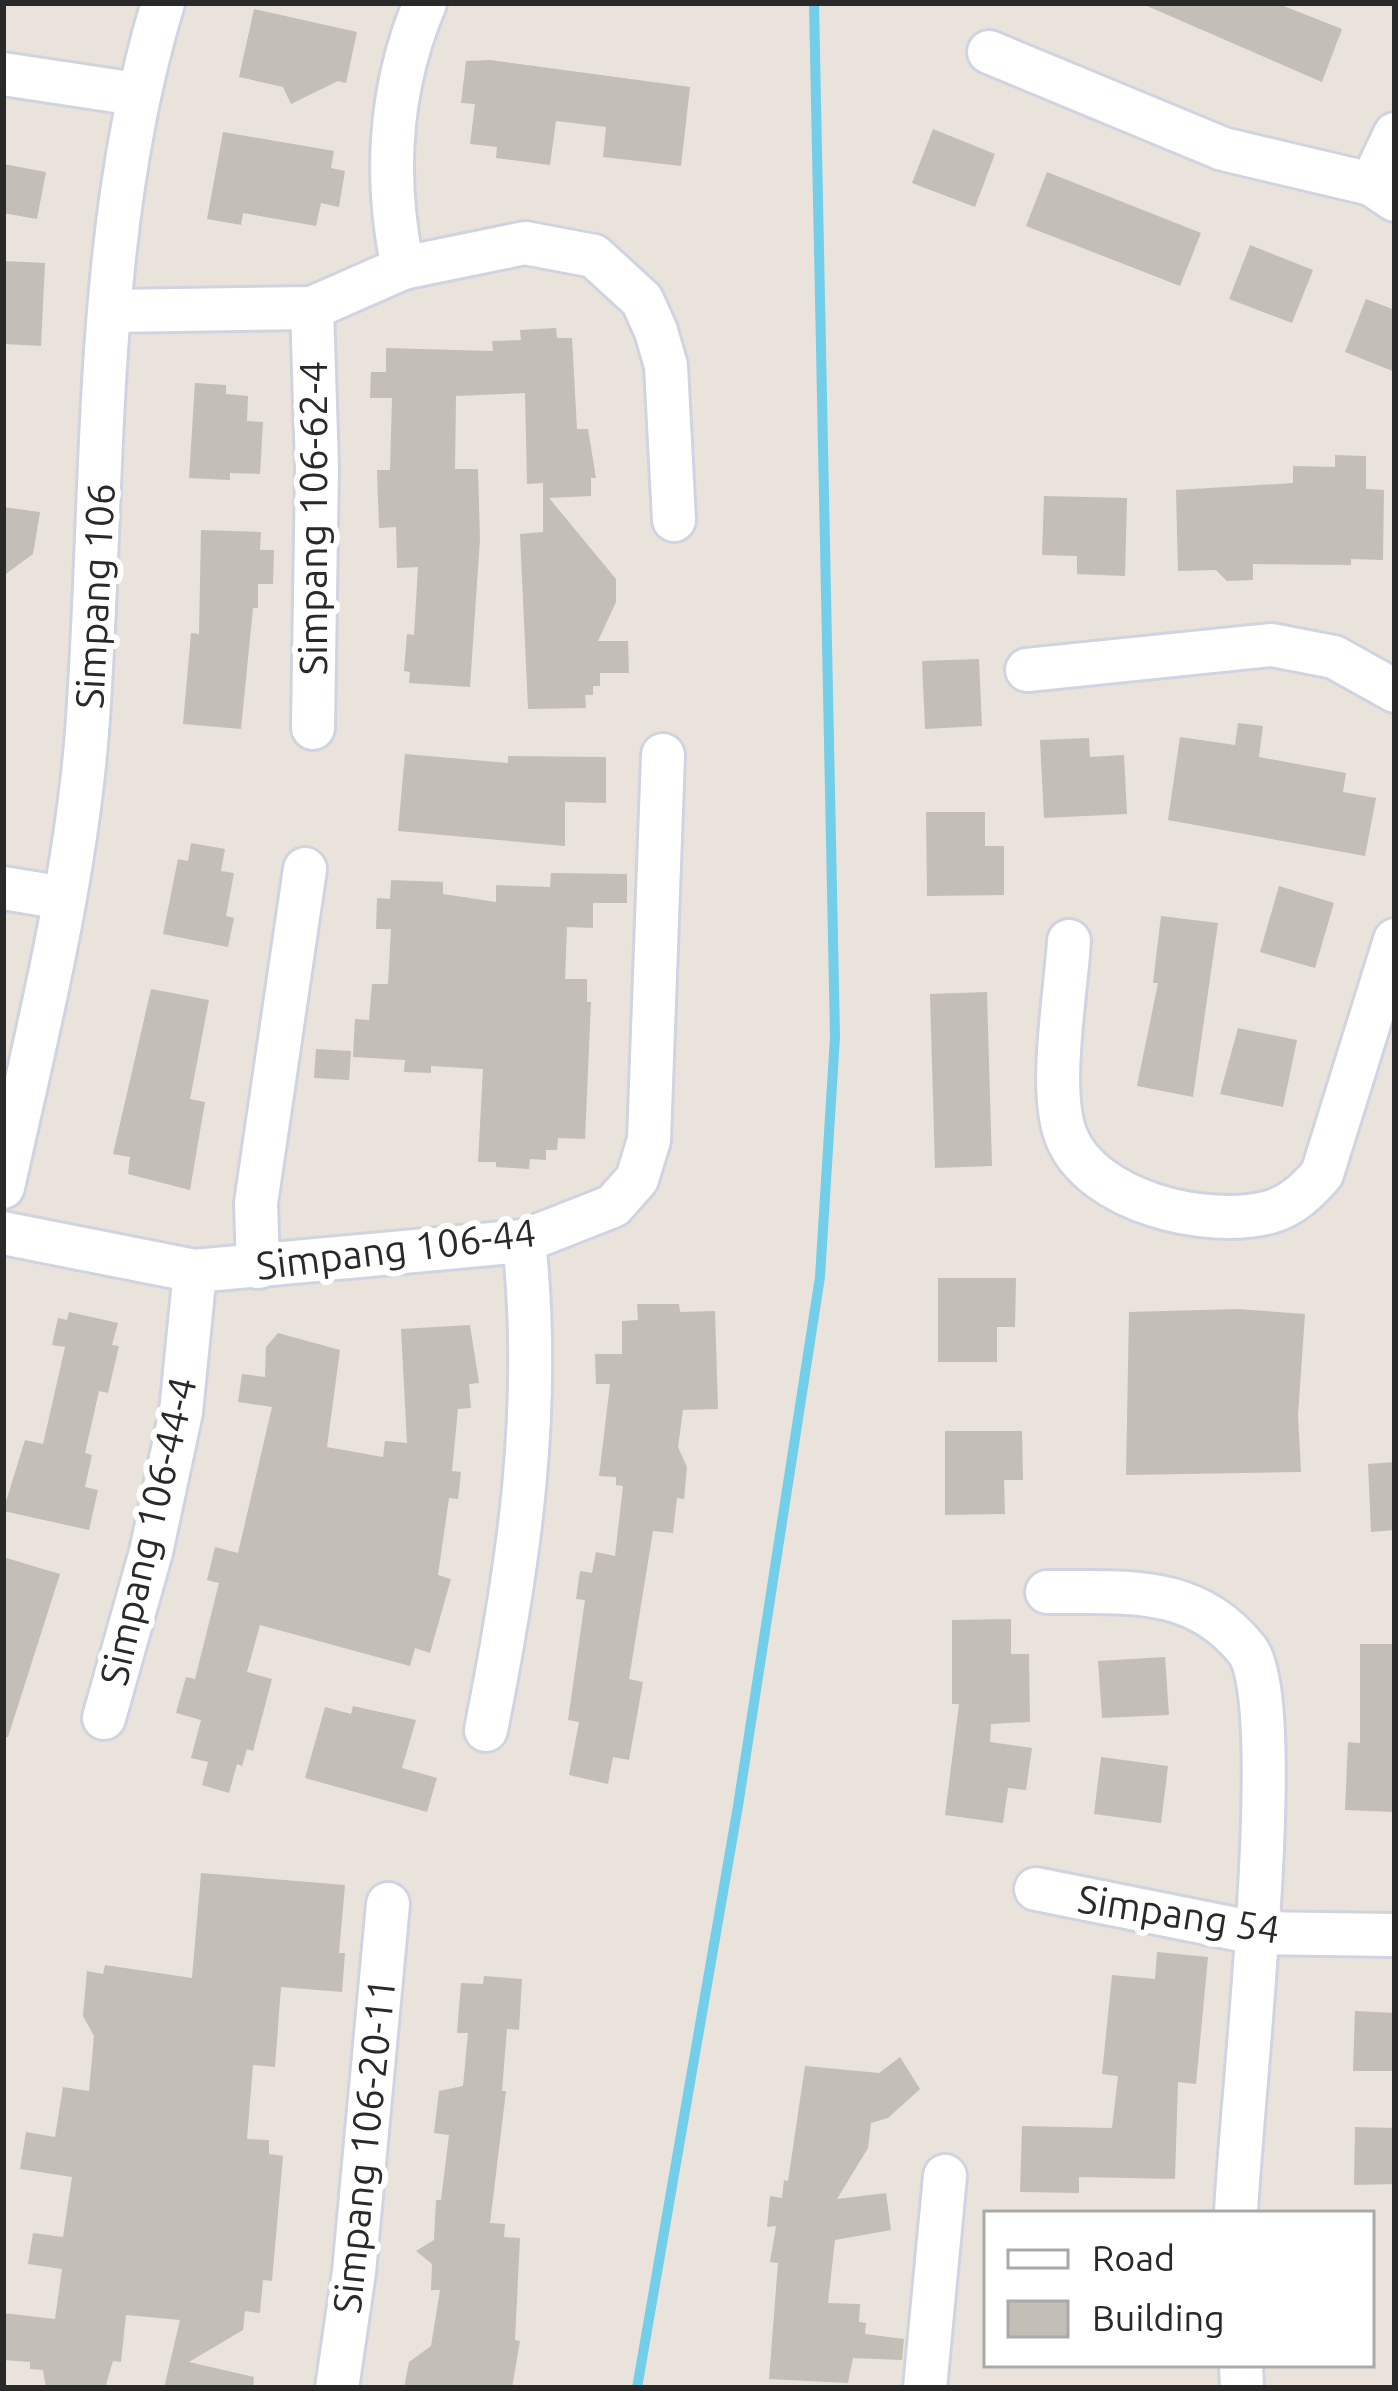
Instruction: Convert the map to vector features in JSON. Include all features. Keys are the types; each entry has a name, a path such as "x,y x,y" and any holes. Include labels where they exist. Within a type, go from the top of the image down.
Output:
{"street":[{"name":"Simpang 106","path":"3,1186 64,898 86,737 112,311 136,94 164,3"},
{"path":"403,268 391,194 392,134 406,58 425,3"},
{"path":"988,52 1222,149 1383,192 1395,134"},
{"path":"3,74 136,94"},
{"path":"112,311 312,308 403,268 525,243 594,256 622,276 642,300 666,366 674,520"},
{"name":"Simpang 106-62-4","path":"312,308 317,467 313,728"},
{"path":"1027,670 1272,645 1334,657 1395,691"},
{"name":"Simpang 106-44","path":"3,1233 194,1271 524,1240 613,1206 645,1161 652,1113 663,755"},
{"path":"258,1268 256,1203 305,869"},
{"path":"3,888 64,898"},
{"path":"1070,941 1059,1104 1065,1135 1092,1174 1111,1188 1175,1209 1268,1212 1307,1191 1330,1157 1387,1000 1395,940"},
{"path":"485,1730 514,1591 530,1466 533,1370 524,1240"},
{"name":"Simpang 106-44-4","path":"104,1718 151,1552 181,1412 194,1271"},
{"path":"1046,1592 1163,1593 1212,1615 1251,1654 1264,1709 1256,1933 1236,2211"},
{"name":"Simpang 54","path":"1036,1889 1256,1933 1395,1935"},
{"name":"Simpang 106-20-11","path":"337,2388 354,2272 388,1904"},
{"path":"925,2388 945,2176"}],"building":[{"path":"1140,3 1276,3 1342,29 1322,82"},
{"path":"254,9 357,32 346,83 338,81 291,104 283,87 239,77"},
{"path":"490,60 690,87 681,166 603,157 606,127 556,121 550,165 496,158 497,147 470,144 475,104 461,103 466,61"},
{"path":"933,129 995,154 975,207 912,183"},
{"path":"223,132 334,151 331,168 345,171 339,207 321,203 316,226 243,213 241,225 207,219"},
{"path":"3,164 46,172 37,219 3,213"},
{"path":"1047,172 1201,233 1180,286 1026,226"},
{"path":"1250,245 1313,270 1292,323 1229,299"},
{"path":"3,261 45,263 41,346 3,344"},
{"path":"1366,299 1395,310 1395,372 1345,352"},
{"path":"556,328 557,338 572,338 577,429 588,429 596,478 591,478 591,496 549,498 616,579 616,602 598,641 628,641 629,673 600,673 600,686 593,686 593,695 585,695 586,708 528,709 520,534 543,532 543,483 527,484 525,393 456,396 455,469 478,469 480,539 470,687 409,683 410,672 404,671 407,634 414,635 418,567 397,568 396,527 379,528 377,470 390,470 392,398 370,398 371,372 386,372 386,348 493,351 492,341 521,340 520,330"},
{"path":"195,383 226,385 226,394 248,396 247,421 263,422 260,474 230,473 230,480 189,478"},
{"path":"1335,455 1366,456 1366,489 1384,490 1383,560 1351,559 1351,565 1253,564 1253,580 1227,581 1216,570 1178,571 1176,490 1293,483 1293,466 1335,467"},
{"path":"1044,496 1127,498 1125,576 1077,574 1077,556 1042,555"},
{"path":"3,507 40,512 33,554 3,576"},
{"path":"201,530 261,532 260,550 274,550 273,584 258,584 258,608 253,608 241,729 183,724 191,633 199,634"},
{"path":"979,659 982,726 925,729 922,661"},
{"path":"1238,723 1263,726 1259,757 1346,773 1343,792 1376,798 1365,856 1168,820 1180,737 1235,745"},
{"path":"1089,738 1090,757 1124,755 1127,814 1044,818 1040,740"},
{"path":"405,754 508,763 508,756 606,757 606,803 565,802 565,846 398,831"},
{"path":"926,812 985,812 985,846 1004,846 1004,895 927,896"},
{"path":"191,843 225,849 221,871 234,873 226,916 234,918 228,947 163,934 178,859 188,861"},
{"path":"551,873 627,874 627,903 593,903 593,928 567,927 565,979 587,979 587,1002 591,1002 585,1139 558,1138 557,1150 546,1150 546,1160 530,1159 529,1169 496,1167 496,1162 478,1162 483,1069 431,1066 431,1073 404,1072 405,1060 353,1057 355,1019 369,1020 372,984 388,984 391,929 376,929 377,898 390,899 391,880 443,882 443,894 496,902 496,885 550,887"},
{"path":"1279,886 1334,903 1315,968 1260,952"},
{"path":"1161,916 1218,923 1193,1097 1137,1086 1158,983 1153,983"},
{"path":"151,989 209,1000 190,1099 205,1102 190,1190 128,1174 130,1157 113,1154"},
{"path":"987,992 992,1166 935,1168 930,994"},
{"path":"1238,1028 1297,1040 1283,1107 1220,1094"},
{"path":"316,1049 351,1051 349,1080 314,1078"},
{"path":"938,1278 1016,1278 1015,1327 997,1327 997,1362 938,1362"},
{"path":"637,1304 679,1304 680,1312 715,1311 718,1409 683,1410 678,1447 687,1467 684,1499 677,1498 673,1533 653,1531 629,1679 643,1682 629,1760 613,1757 608,1784 569,1775 579,1722 568,1720 585,1600 576,1599 580,1571 592,1573 596,1552 615,1556 623,1486 616,1485 616,1477 599,1476 610,1384 596,1384 595,1354 622,1354 622,1321 638,1320"},
{"path":"1238,1309 1305,1314 1298,1415 1301,1472 1126,1475 1129,1312"},
{"path":"69,1312 118,1323 112,1345 119,1346 108,1393 99,1391 85,1453 92,1455 85,1487 98,1490 89,1530 3,1511 25,1440 43,1444 65,1347 52,1345 58,1318 67,1320"},
{"path":"470,1325 479,1383 469,1384 471,1408 458,1409 452,1471 461,1472 458,1499 449,1498 438,1575 451,1579 430,1653 415,1648 410,1666 260,1625 247,1672 272,1679 253,1751 247,1749 242,1766 237,1764 229,1793 202,1785 208,1762 191,1758 201,1720 176,1713 186,1677 195,1679 219,1583 207,1580 215,1547 238,1553 272,1407 238,1402 242,1374 265,1377 266,1347 278,1333 340,1350 327,1447 383,1457 385,1441 407,1443 401,1329"},
{"path":"945,1431 1022,1431 1023,1480 1004,1480 1005,1514 945,1515"},
{"path":"1395,1462 1395,1530 1371,1532 1368,1464"},
{"path":"3,1557 60,1574 8,1737 3,1737"},
{"path":"1011,1619 1011,1654 1029,1654 1030,1722 991,1724 990,1742 1032,1748 1026,1790 1008,1788 1003,1823 945,1815 959,1704 952,1704 952,1620"},
{"path":"1360,1644 1395,1644 1395,1812 1345,1810 1348,1742 1360,1743"},
{"path":"1165,1657 1169,1715 1102,1718 1098,1661"},
{"path":"353,1706 416,1720 402,1768 437,1778 427,1812 305,1778 325,1707 351,1714"},
{"path":"1101,1757 1168,1766 1161,1823 1094,1814"},
{"path":"201,1873 345,1885 339,1953 345,1953 342,1992 281,1987 275,2067 253,2065 247,2139 269,2140 269,2154 283,2156 272,2281 263,2280 260,2313 245,2311 243,2330 189,2362 254,2377 253,2388 164,2388 180,2320 126,2315 121,2362 113,2361 105,2388 46,2388 43,2370 30,2369 30,2362 3,2360 3,2313 55,2319 62,2269 28,2264 33,2233 63,2237 72,2177 20,2169 26,2132 55,2137 63,2087 89,2091 94,2036 83,2016 87,1971 103,1974 105,1965 192,1978"},
{"path":"1157,1952 1208,1957 1196,2084 1178,2082 1175,2179 1079,2177 1079,2193 1020,2192 1022,2126 1112,2128 1118,2076 1102,2074 1112,1975 1155,1979"},
{"path":"484,1976 522,1979 519,2030 507,2029 502,2091 506,2091 490,2223 505,2224 504,2237 520,2238 515,2340 520,2341 512,2388 404,2388 409,2362 431,2346 440,2290 431,2290 432,2264 416,2251 434,2240 436,2200 441,2200 449,2135 434,2133 439,2091 463,2086 468,2033 457,2033 461,1983 483,1984"},
{"path":"1355,2011 1395,2013 1395,2071 1353,2071"},
{"path":"900,2057 920,2089 888,2118 871,2123 868,2148 837,2199 886,2193 891,2230 835,2240 828,2303 860,2304 859,2322 866,2323 865,2334 904,2339 902,2360 853,2358 848,2383 769,2379 778,2263 770,2262 776,2226 767,2227 770,2196 782,2198 784,2180 788,2181 805,2066 879,2073"},
{"path":"1355,2127 1395,2128 1395,2184 1354,2185"}],"waterway":[{"path":"637,2388 738,1806 820,1277 835,1037 814,3"}]}
